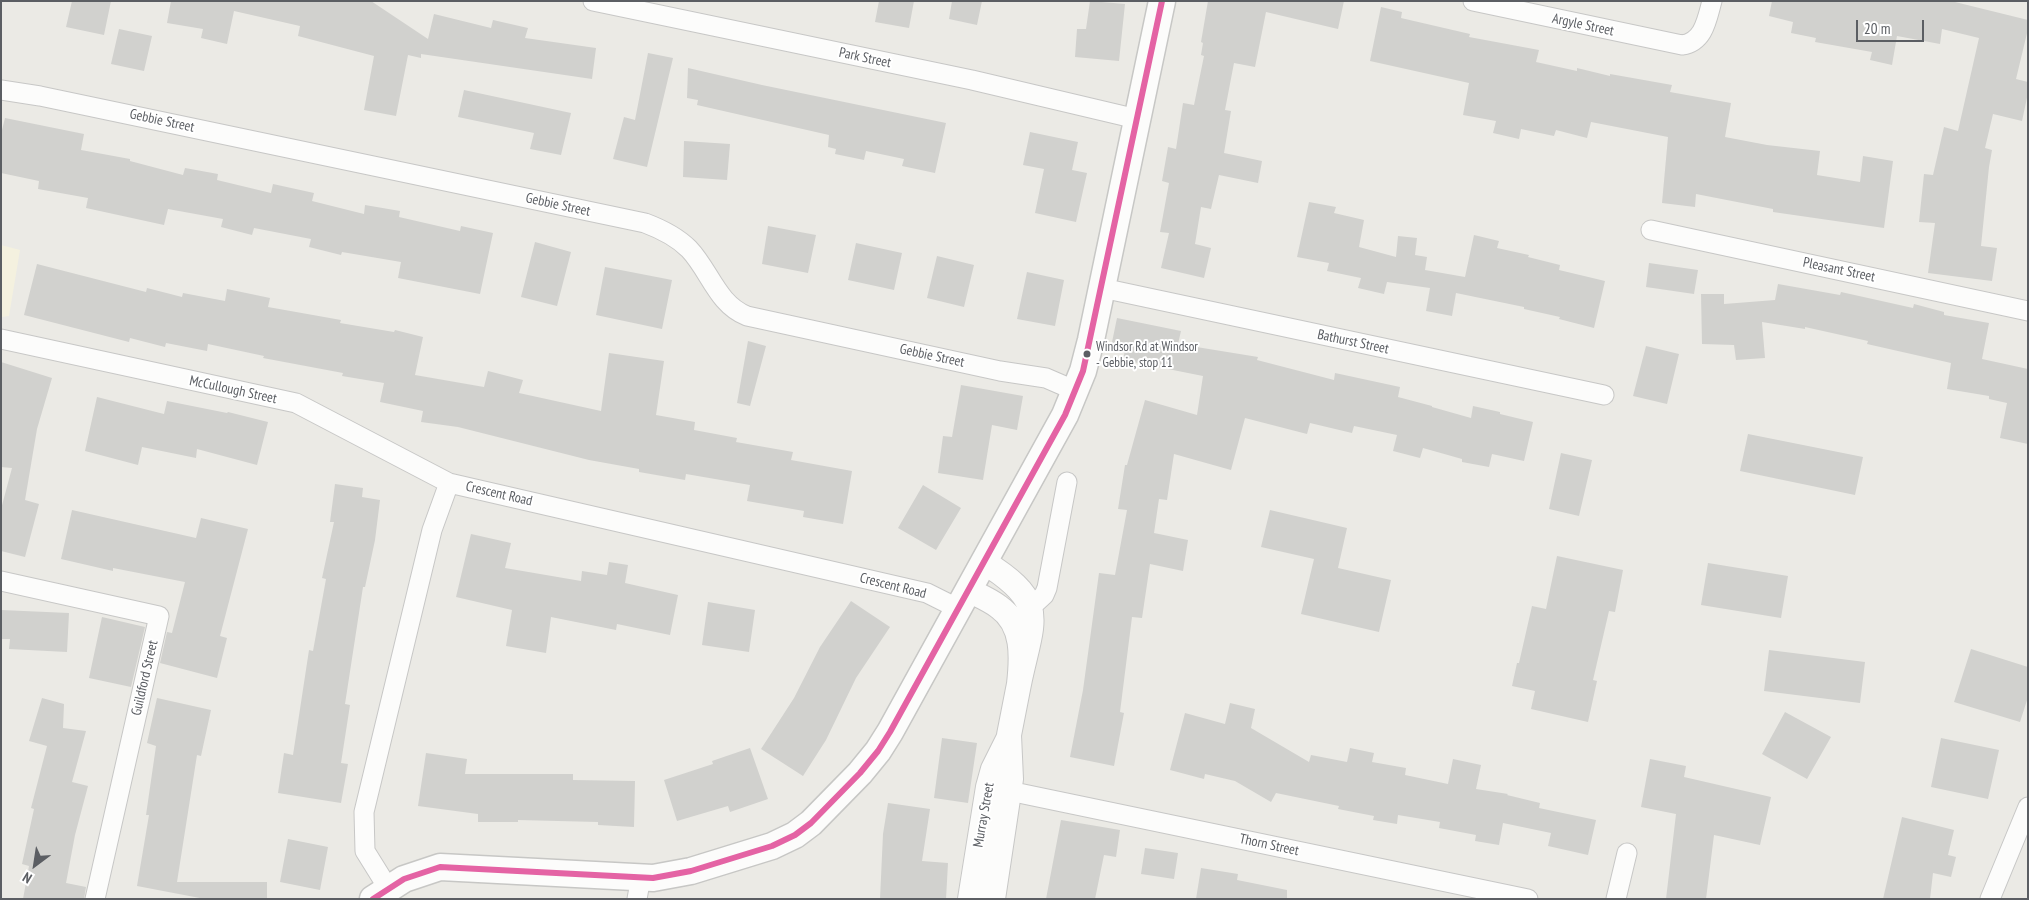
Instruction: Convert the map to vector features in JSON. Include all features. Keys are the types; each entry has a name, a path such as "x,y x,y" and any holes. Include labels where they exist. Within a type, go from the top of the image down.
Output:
{"main road":[{"path":"380,894 404,879 440,867 639,888 662,877 691,871 778,844 806,828 860,773 878,752 1065,415 1076,391 1091,340 1162,1"}],"street":[{"name":"Park Street","path":"593,1 972,80 1137,119"},
{"name":"Argyle Street","path":"1473,1 1685,45 1698,38 1705,26 1712,1"},
{"name":"Gebbie Street","path":"1,90 40,96 645,223 670,234 682,242 698,261 730,307 747,316 1000,371 1036,376 1076,391"},
{"name":"Pleasant Street","path":"1651,230 2028,311"},
{"name":"Bathurst Street","path":"1102,288 1604,395"},
{"name":"McCullough Street","path":"1,339 296,403 449,483"},
{"path":"984,562 1017,586 1031,607 1044,595 1047,588 1067,482"},
{"name":"Crescent Road","path":"380,894 365,851 364,812 432,530 449,483 927,593 963,599"},
{"name":"Guildford Street","path":"1,581 159,616 95,899"},
{"name":"Murray Street","path":"963,599 1001,608 1015,628 1021,646 1019,684"},
{"name":"Murray Street","path":"993,899 998,789 996,764 1010,735 1031,625 1031,607"},
{"name":"Murray Street","path":"970,899 998,789"},
{"name":"Thorn Street","path":"998,789 1528,899"},
{"path":"1990,899 2028,807"},
{"path":"1616,899 1627,853"}],"shaded area":[{"path":"1,245 20,250 9,316 2,317"}],"building":[{"path":"72,1 111,1 104,35 66,27"},
{"path":"171,1 371,1 428,39 434,14 491,28 493,20 528,28 525,38 596,48 592,79 421,54 421,58 408,55 396,116 364,110 374,56 298,36 300,26 234,11 227,44 201,38 203,29 167,23"},
{"path":"879,1 914,1 909,28 875,22"},
{"path":"952,1 982,1 977,25 949,19"},
{"path":"1090,1 1125,4 1119,61 1075,57 1077,29 1086,29"},
{"path":"1208,1 1344,1 1338,29 1266,12 1255,67 1234,63 1225,110 1231,111 1224,153 1262,161 1258,183 1219,175 1211,209 1201,207 1195,244 1211,248 1204,278 1161,268 1169,233 1160,232 1169,183 1162,181 1168,147 1176,149 1183,103 1194,105 1204,56 1201,55 1203,43 1201,42"},
{"path":"1772,1 1951,1 2028,20 2028,29 2016,79 2028,82 2028,93 2022,121 1993,114 1985,148 1992,150 1981,246 1997,248 1992,281 1928,273 1935,223 1919,222 1924,174 1933,175 1944,127 1958,131 1979,38 1942,29 1940,44 1897,36 1892,65 1870,60 1872,52 1815,42 1816,38 1791,33 1793,22 1769,16"},
{"path":"1381,7 1402,12 1401,18 1470,34 1469,37 1539,50 1536,62 1577,71 1577,68 1610,76 1610,74 1672,85 1670,92 1731,103 1725,137 1767,145 1820,151 1817,175 1860,182 1863,156 1893,161 1884,228 1773,212 1773,209 1696,194 1695,207 1662,203 1668,137 1591,122 1587,138 1556,130 1554,136 1521,129 1519,139 1493,133 1496,121 1463,115 1469,83 1370,61"},
{"path":"119,29 152,36 144,71 111,64"},
{"path":"648,53 673,58 647,167 613,159 624,117 635,120"},
{"path":"688,68 946,123 935,173 902,166 904,159 866,151 864,160 835,154 836,149 828,147 829,135 697,105 698,100 687,98"},
{"path":"464,90 571,113 561,155 530,149 534,133 458,117"},
{"path":"5,118 84,134 81,150 130,159 130,161 183,175 185,168 218,174 217,180 271,193 273,184 314,193 312,201 364,214 365,205 400,211 399,217 460,231 461,226 493,233 480,294 398,278 401,262 342,252 341,255 309,247 311,239 254,228 252,235 221,227 223,219 168,209 164,225 86,208 88,198 38,189 39,181 1,173 1,134"},
{"path":"1030,132 1078,142 1072,170 1087,173 1076,222 1035,213 1044,169 1023,165"},
{"path":"684,141 730,144 727,180 683,177"},
{"path":"1309,202 1336,207 1334,213 1364,220 1359,247 1396,257 1398,236 1417,238 1415,255 1427,257 1425,270 1465,277 1474,235 1499,241 1497,248 1529,255 1528,257 1560,265 1559,270 1605,281 1594,328 1559,319 1560,317 1524,309 1524,307 1456,293 1452,316 1426,311 1430,288 1387,282 1384,294 1358,288 1361,278 1327,271 1329,263 1297,257"},
{"path":"768,226 816,235 808,273 762,264"},
{"path":"535,242 571,252 557,306 521,297"},
{"path":"856,243 902,253 894,290 848,280"},
{"path":"937,256 974,265 964,307 927,298"},
{"path":"1649,263 1698,270 1694,294 1646,287"},
{"path":"37,264 146,292 147,288 182,297 183,293 225,301 227,289 270,298 268,307 341,320 340,323 394,332 395,330 423,337 415,375 484,387 488,371 523,380 519,393 601,411 609,353 664,361 656,415 695,422 694,430 737,438 736,442 793,452 791,460 852,471 843,524 803,517 804,511 747,501 750,485 686,474 685,480 639,472 639,469 589,460 458,427 421,422 423,411 380,402 384,383 342,376 343,373 263,358 264,356 208,344 207,351 166,343 165,347 130,338 129,342 24,315"},
{"path":"605,267 672,280 662,329 596,315"},
{"path":"1027,272 1064,280 1055,326 1017,319"},
{"path":"1778,284 1840,295 1841,292 1913,308 1914,304 1944,312 1944,315 1989,323 1982,359 2028,369 2028,444 2000,438 2007,403 1989,399 1989,396 1947,389 1951,363 1867,344 1868,341 1805,327 1805,329 1762,322 1765,358 1736,360 1734,345 1702,344 1701,294 1724,294 1724,304 1775,300"},
{"path":"1117,318 1181,331 1178,344 1258,357 1257,360 1334,380 1335,373 1400,387 1398,397 1471,418 1473,406 1533,422 1524,461 1492,454 1489,467 1462,462 1462,459 1423,448 1420,458 1393,451 1397,435 1354,426 1352,433 1310,423 1307,434 1245,418 1231,470 1174,454 1167,500 1159,499 1154,533 1188,540 1183,571 1150,564 1142,618 1132,617 1120,712 1124,713 1114,766 1070,757 1083,690 1099,573 1115,575 1127,510 1118,509 1125,465 1127,465 1145,400 1197,415 1203,376 1123,360 1125,350 1111,347"},
{"path":"748,341 766,346 750,406 737,403"},
{"path":"1646,346 1679,354 1667,404 1633,396"},
{"path":"1,362 52,378 37,429 25,500 39,504 25,557 1,551 1,509 12,468 1,467"},
{"path":"961,385 1023,396 1017,430 992,425 983,480 938,473 943,436 952,437"},
{"path":"97,397 164,414 167,401 228,412 268,422 257,465 197,449 196,458 142,447 138,465 85,451"},
{"path":"1748,434 1863,457 1855,495 1740,471"},
{"path":"1561,453 1592,460 1579,516 1549,509"},
{"path":"335,484 363,488 362,497 380,500 375,540 365,587 363,587 345,704 350,705 341,763 348,764 341,803 278,793 284,753 293,755 309,650 313,651 326,579 322,578 334,522 330,522"},
{"path":"923,485 961,508 936,550 898,528"},
{"path":"72,510 196,538 201,518 248,529 220,636 227,638 217,678 160,663 167,632 172,633 185,582 113,568 113,571 61,559"},
{"path":"1270,510 1347,528 1338,568 1391,580 1379,632 1301,614 1314,559 1261,547"},
{"path":"471,534 511,543 505,568 581,581 582,571 607,575 609,562 628,565 625,583 678,595 670,635 617,624 616,630 551,617 546,653 506,646 512,610 456,597"},
{"path":"1557,556 1623,570 1615,612 1609,611 1593,680 1597,681 1588,722 1531,709 1535,691 1512,686 1532,606 1546,609"},
{"path":"1708,563 1788,576 1781,618 1701,605"},
{"path":"851,601 890,627 856,678 826,740 803,776 761,749 794,698 820,647"},
{"path":"708,602 755,610 749,652 702,645"},
{"path":"1,610 69,613 67,652 9,649 10,639 1,639"},
{"path":"102,617 145,627 131,687 89,678"},
{"path":"1971,649 2028,667 2028,697 2020,722 1954,702"},
{"path":"1769,650 1865,662 1860,703 1764,691"},
{"path":"42,698 64,704 63,728 86,731 72,782 88,786 75,835 66,883 86,887 84,899 23,899 29,866 22,864 34,809 31,808 47,746 29,741"},
{"path":"157,698 211,710 201,756 197,755 177,882 267,882 267,899 205,899 137,886 149,815 146,815 156,746 147,743"},
{"path":"1230,703 1255,709 1251,728 1309,762 1311,755 1347,762 1350,748 1374,753 1372,762 1406,768 1405,775 1448,784 1453,759 1481,765 1476,789 1508,794 1540,803 1539,808 1596,820 1588,855 1548,846 1551,833 1503,823 1499,845 1475,841 1476,835 1439,828 1440,822 1398,815 1397,824 1373,820 1374,816 1338,809 1339,806 1276,793 1271,802 1235,781 1205,774 1204,779 1170,770 1185,713 1225,724"},
{"path":"1785,712 1831,737 1807,779 1762,754"},
{"path":"942,738 977,743 968,803 934,798"},
{"path":"1941,738 1999,750 1988,799 1931,787"},
{"path":"750,748 768,799 730,812 728,806 677,821 664,780 713,764 712,761"},
{"path":"426,753 467,759 465,774 573,774 573,780 635,781 634,827 598,825 598,822 518,820 518,822 478,822 478,814 418,806"},
{"path":"1650,759 1686,766 1684,777 1771,797 1760,845 1714,835 1706,899 1666,899 1676,814 1641,807"},
{"path":"888,803 930,809 922,861 948,863 946,899 880,899 883,834"},
{"path":"1902,817 1954,830 1948,855 1956,857 1951,877 1933,873 1930,899 1883,899"},
{"path":"1061,820 1120,830 1116,857 1104,855 1095,899 1046,899"},
{"path":"288,839 328,847 320,890 280,882"},
{"path":"1145,848 1178,853 1174,879 1141,874"},
{"path":"1201,868 1238,874 1237,880 1287,890 1287,899 1196,899"}],"transit line":[{"path":"373,899 404,879 440,867 653,878 691,871 772,846 795,835 811,823 860,773 878,751 890,732 1065,415 1083,371 1162,1"}],"place":[{"name":"Windsor Rd at Windsor - Gebbie, stop 11","path":"1087,354"}]}
